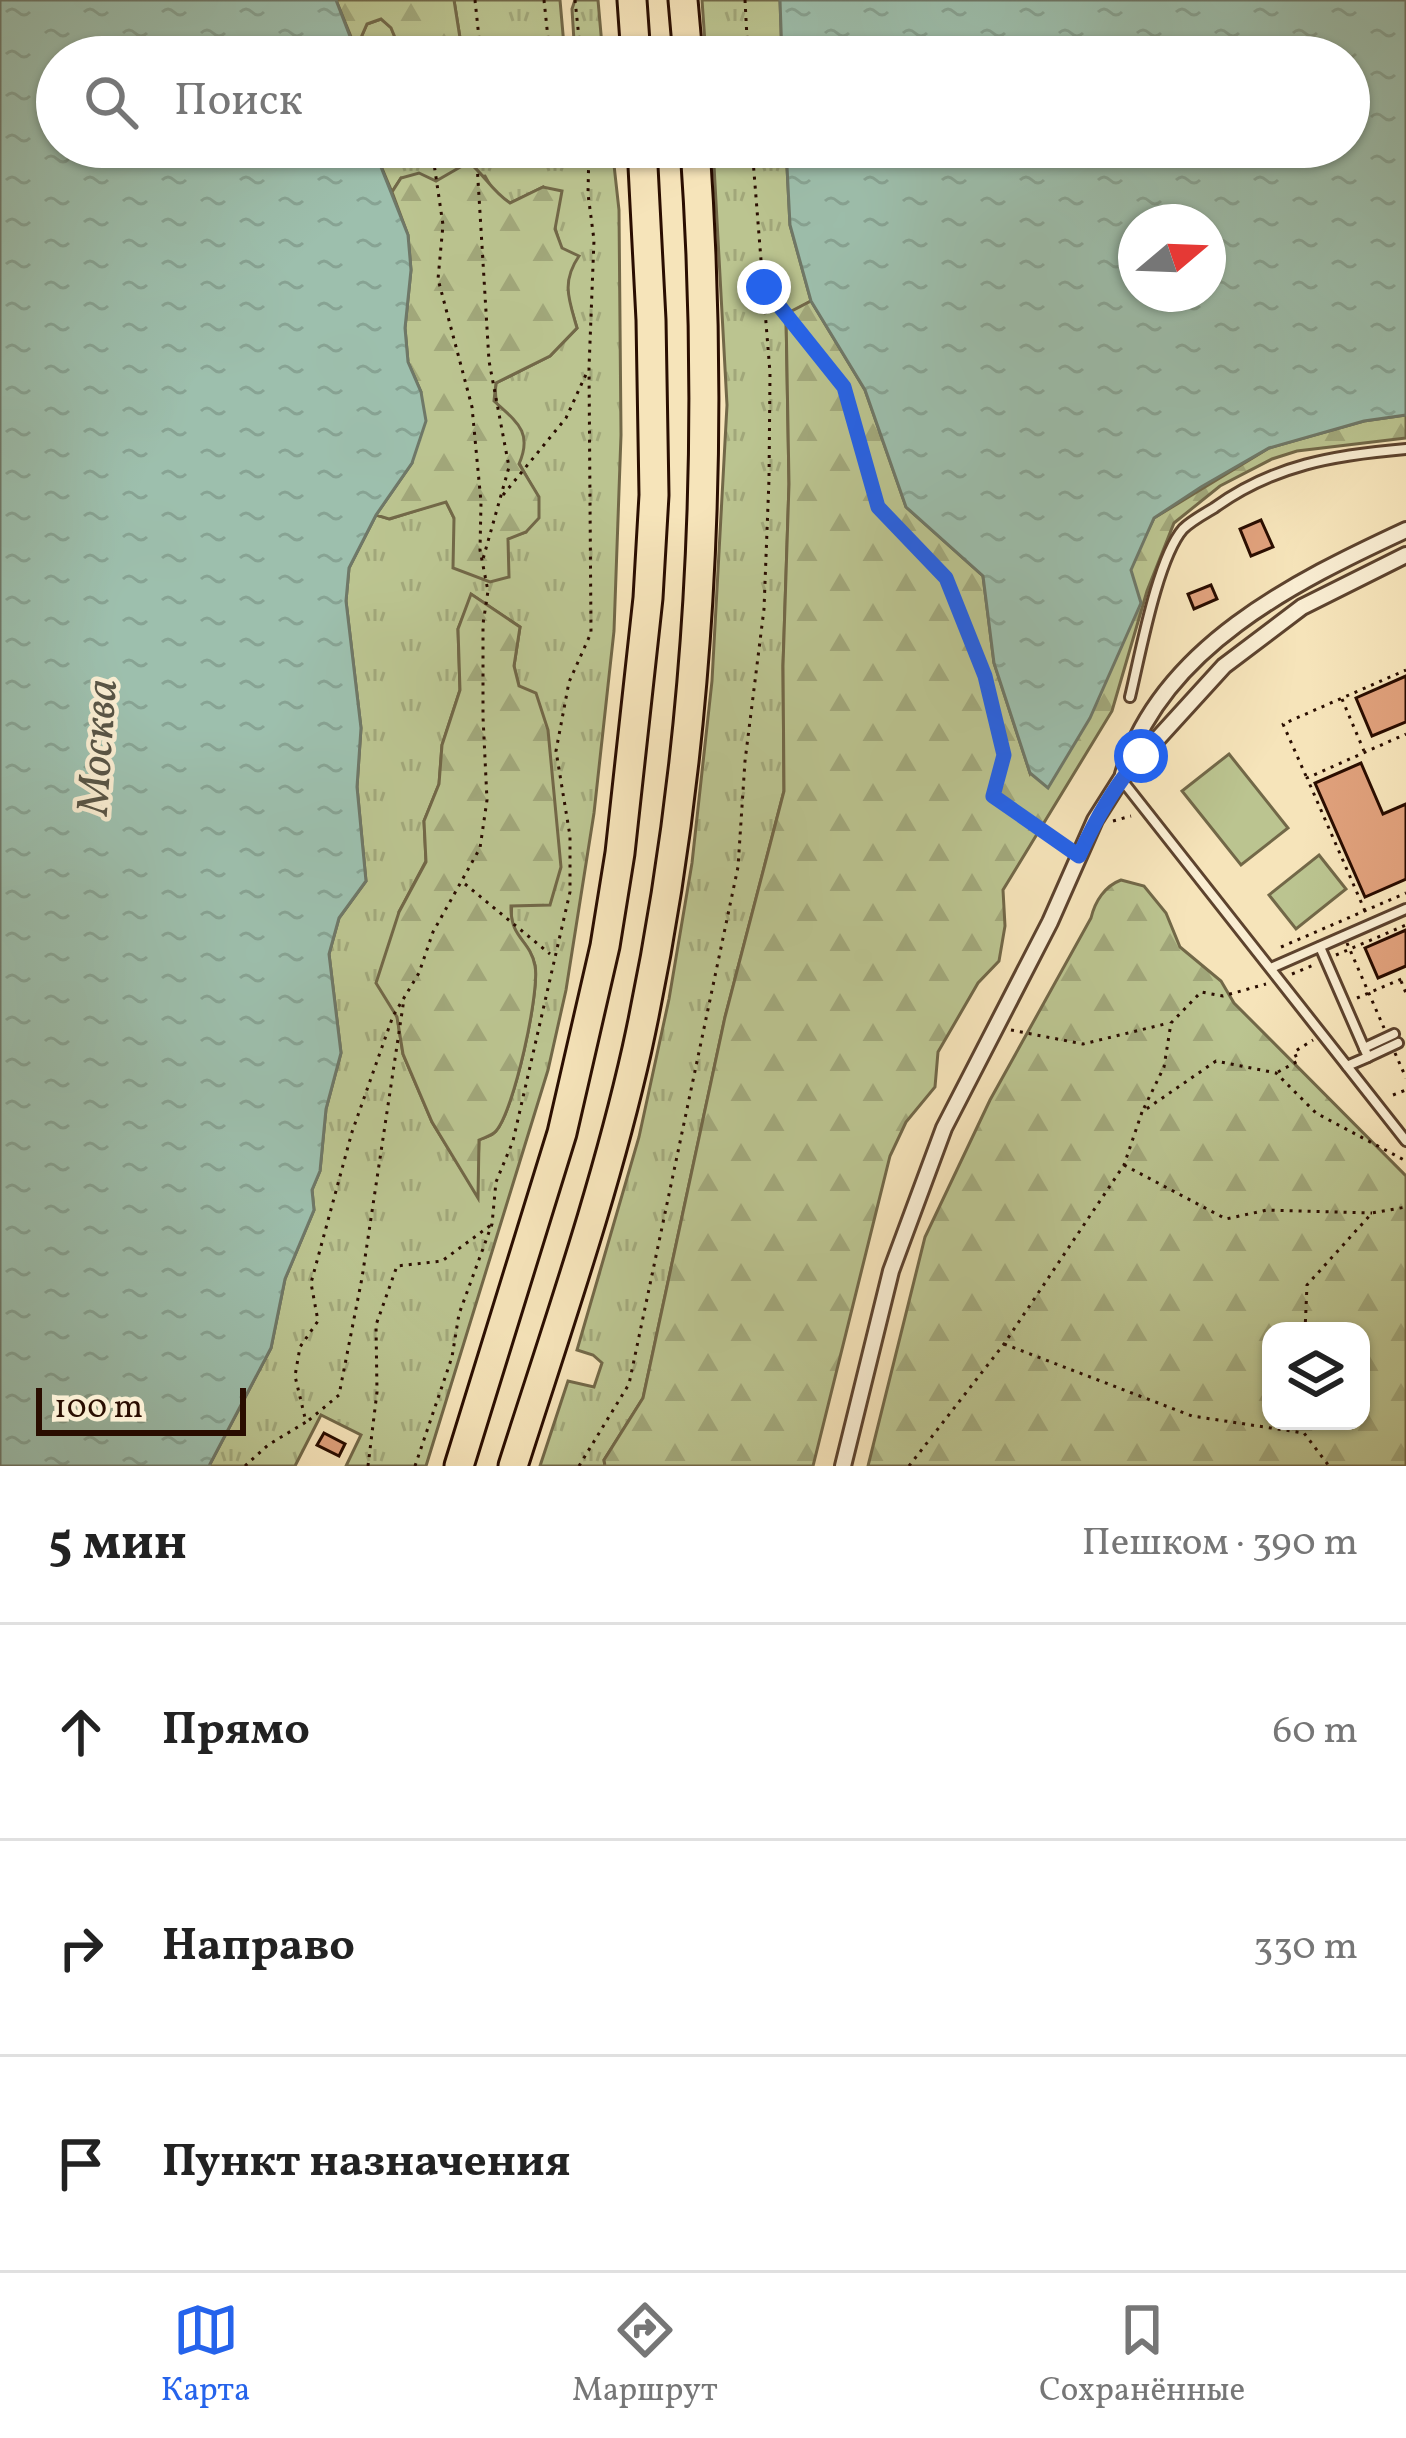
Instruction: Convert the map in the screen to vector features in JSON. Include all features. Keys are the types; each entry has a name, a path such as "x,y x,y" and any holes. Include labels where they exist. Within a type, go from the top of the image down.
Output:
{"highway":[{"path":"632,0 635,36"},
{"path":"683,0 686,36"},
{"path":"459,1466 562,1133 605,946 620,854 646,620 654,495 652,320 643,168"},
{"path":"513,1466 612,1149 637,1048 666,887 684,756 702,495 705,319 696,168"}],"street":[{"path":"843,1466 892,1271 944,1128 1121,778 1130,748 1160,699 1209,648 1292,587 1406,530"},
{"path":"1121,778 1224,666 1263,635 1302,607 1406,555"}],"lane":[{"path":"1130,697 1168,557 1183,530 1230,496 1277,471 1339,455 1406,448"},
{"path":"1121,778 1406,1141"},
{"path":"1271,968 1406,909"},
{"path":"1320,947 1366,1052"},
{"path":"1347,1066 1393,1040"}],"path":[{"path":"475,0 479,36"},
{"path":"544,0 548,36"},
{"path":"575,0 579,36"},
{"path":"745,0 747,36"},
{"path":"306,1422 296,1376 300,1347 319,1322 311,1283 352,1132 393,1016 480,848 487,800 482,739 483,624 488,591 482,562 481,502 472,407 438,279 443,225 435,168"},
{"path":"477,168 489,361 509,466 482,562"},
{"path":"415,1466 452,1357 459,1314 492,1224 496,1182 513,1141 570,892 570,836 556,752 569,682 590,633 589,368 594,239 589,168"},
{"path":"579,1466 629,1384 738,867 745,761 764,609 770,373 754,168"},
{"path":"764,287 844,387 878,507 946,578 985,676 1004,755 993,796 1079,856"},
{"path":"500,498 566,418 589,368"},
{"path":"1365,911 1283,724 1406,670"},
{"path":"1341,698 1365,752"},
{"path":"1307,778 1406,734"},
{"path":"1108,827 1122,816 1131,816"},
{"path":"464,883 553,956"},
{"path":"1281,947 1406,893"},
{"path":"1011,1030 1083,1044 1171,1023 1201,992 1239,994 1406,925"},
{"path":"1344,936 1406,1078"},
{"path":"1345,1004 1403,978 1406,993"},
{"path":"245,1466 339,1395 362,1277 404,998"},
{"path":"909,1466 1004,1344 1124,1165 1164,1067 1171,1023"},
{"path":"1276,1073 1298,1061 1294,1052 1323,1035"},
{"path":"1142,1112 1216,1061 1276,1073 1316,1113 1406,1161"},
{"path":"1393,1095 1406,1090"},
{"path":"1124,1165 1226,1219 1267,1210 1372,1214 1406,1207"},
{"path":"1305,1322 1307,1285 1372,1214"},
{"path":"368,1466 377,1392 376,1325 397,1266 442,1261 492,1224"},
{"path":"1004,1344 1192,1416 1301,1432 1329,1466"}],"green space":[{"path":"336,0 454,0 460,36 394,36 381,19 367,24 362,36 351,36"},
{"path":"454,0 560,0 563,36 460,36"},
{"path":"575,0 598,0 601,36 574,36"},
{"path":"702,0 780,0 781,36 705,36"},
{"path":"381,19 395,36 362,36 367,24"},
{"path":"382,168 614,168 619,210 621,435 614,631 594,813 566,990 548,1070 426,1466 346,1466 361,1435 321,1415 295,1466 209,1466 271,1348 285,1279 314,1210 312,1190 320,1171 326,1109 341,1053 329,954 339,918 366,881 357,787 361,728 346,601 349,568 376,515 390,519 446,501 454,518 508,538 526,532 538,497 502,427 496,383 550,356 577,328 566,291 568,272 543,187 510,203 494,192 485,176 436,181 401,178 392,192","holes":["472,595 520,627 514,666 519,686 511,925 535,965 534,999 503,1119 496,1131 479,1140 477,1195 432,1122 403,1054 397,1016 399,912 426,861 424,821 439,784 442,745 460,690 458,629"]},
{"path":"459,168 475,168 510,203 543,187 562,191 555,229 562,248 579,256 568,283 577,328 550,356 496,383 494,401 523,436 519,464 539,497 539,518 526,532 508,539 509,577 490,582 453,568 454,518 446,502 389,519 376,515 412,463 421,392 408,362 405,328 411,270 408,235 392,192 401,178 419,173 436,181"},
{"path":"714,168 787,168 790,225 811,301 786,315 789,484 784,791 725,1017 643,1398 604,1460 605,1466 540,1466 568,1381 594,1387 602,1363 577,1350 639,1137 669,999 692,863 712,681 727,405"},
{"path":"811,301 865,390 906,507 983,576 994,663 1030,773 1154,518 1269,448 1364,421 1406,415 1406,438 1297,451 1272,459 1220,486 1174,523 1147,591 1112,711 1003,890 1005,926 999,961 978,983 938,1052 935,1087 906,1122 890,1156 813,1466 605,1466 604,1460 643,1398 725,1017 784,791 789,484 786,314"},
{"path":"471,594 520,627 514,666 519,686 536,693 548,730 561,867 550,905 511,906 514,926 535,966 534,1000 503,1119 496,1131 479,1140 478,1198 432,1122 403,1054 397,1017 376,983 399,912 426,862 424,821 439,784 442,745 460,690 458,629"},
{"path":"1229,754 1288,828 1241,865 1182,791"},
{"path":"1319,855 1346,889 1296,929 1269,895"},
{"path":"1121,880 1144,886 1166,913 1180,947 1221,981 1234,1003 1406,1176 1406,1466 868,1466 925,1237 990,1100 1106,890"}],"water":[{"name":"Москва","path":"0,0 336,0 350,36 36,36 36,168 381,168 408,235 408,362 421,392 426,421 412,463 376,515 349,568 346,601 361,728 357,787 366,881 339,918 329,954 341,1053 326,1109 320,1171 312,1190 314,1210 285,1279 271,1348 209,1466 0,1466"},
{"path":"780,0 1406,0 1406,415 1364,421 1269,448 1154,518 1131,570 1141,603 1090,718 1048,788 1030,773 994,663 983,576 906,507 865,390 811,301 790,225 787,168 1370,168 1370,36 781,36"}],"building":[{"path":"1261,520 1273,547 1251,556 1240,529"},
{"path":"1211,585 1217,599 1194,609 1188,594"},
{"path":"1406,676 1406,722 1372,736 1356,698"},
{"path":"1361,763 1383,814 1406,804 1406,879 1365,897 1315,783"},
{"path":"1406,930 1406,966 1378,978 1365,948"},
{"path":"324,1433 345,1444 339,1456 317,1445"}],"route":[{"path":"764,287 844,387 878,507 946,578 985,676 1004,755 993,796 1079,856 1121,778 1141,756"}]}
